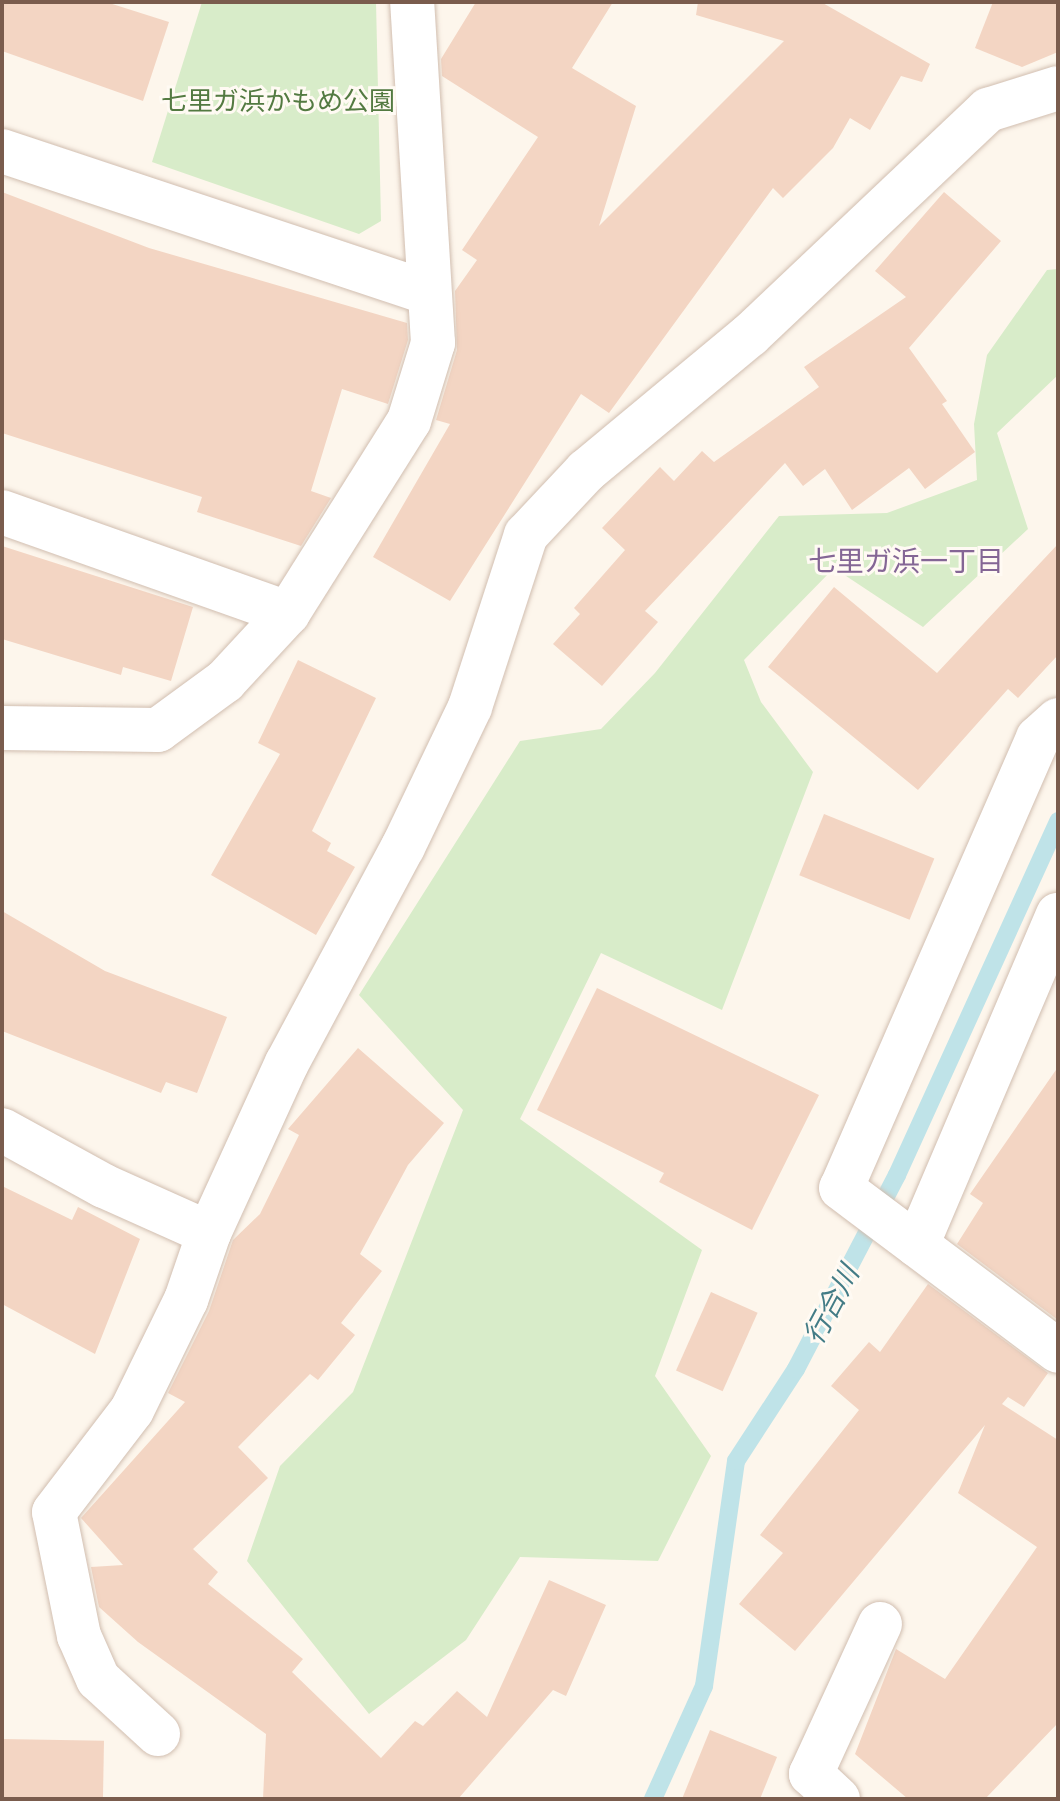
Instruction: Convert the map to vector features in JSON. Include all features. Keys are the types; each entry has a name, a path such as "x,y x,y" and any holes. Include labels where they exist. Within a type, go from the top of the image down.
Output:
{"street":[{"path":"2,728 158,730 225,681 288,613 409,421 433,343 412,2"},
{"path":"158,1734 98,1679 79,1636 54,1512 132,1410 186,1300 209,1233 287,1063 403,847 470,707 526,535 586,471 750,335 988,110 1058,88"},
{"path":"2,151 428,293"},
{"path":"2,512 288,613"},
{"path":"1058,720 1038,738 841,1188 1058,1351"},
{"path":"917,1245 1058,915"},
{"path":"2,1130 104,1186 209,1233"},
{"path":"838,1799 811,1774 880,1624"}],"green space":[{"name":"七里ガ浜かもめ公園","path":"202,2 376,2 381,221 359,234 152,162"},
{"path":"1058,269 1058,375 997,433 1028,529 923,627 834,568 744,660 761,702 813,772 722,1010 601,953 520,1119 702,1250 655,1376 711,1456 658,1561 520,1557 466,1640 369,1714 247,1561 280,1466 353,1392 463,1110 359,995 520,741 601,729 655,673 779,516 887,513 977,480 974,424 987,355 1047,270"}],"building":[{"path":"2,2 106,2 169,22 143,101 2,51"},
{"path":"476,2 613,2 572,68 636,106 599,226 784,41 696,15 698,2 821,2 930,64 922,82 901,76 870,130 850,118 833,148 783,198 773,188 609,413 581,394 450,601 373,557 450,424 436,420 457,350 455,291 477,260 462,250 538,137 442,76 441,59"},
{"path":"993,2 1058,2 1058,52 1022,67 975,48"},
{"path":"2,192 149,248 407,323 408,340 388,404 342,389 311,491 331,498 301,546 197,512 202,497 2,433"},
{"path":"944,192 1001,241 909,348 947,401 942,404 975,452 925,489 909,468 852,510 825,469 803,486 785,463 645,611 658,622 602,686 553,644 580,614 574,608 625,550 602,528 660,467 674,481 702,451 714,462 819,387 804,367 906,297 875,271"},
{"path":"1058,544 1058,655 1018,698 1008,689 918,790 768,667 834,587 937,673"},
{"path":"2,546 193,607 171,681 123,667 121,675 2,639"},
{"path":"298,660 376,698 312,831 331,843 327,851 355,867 316,935 211,875 280,754 258,743"},
{"path":"824,814 934,859 910,920 799,875"},
{"path":"2,911 105,971 227,1017 197,1093 166,1082 161,1093 2,1031"},
{"path":"597,988 819,1095 752,1230 659,1182 664,1173 537,1110"},
{"path":"358,1048 444,1123 408,1165 360,1254 382,1271 341,1323 355,1335 318,1380 310,1374 238,1447 268,1478 193,1549 218,1572 208,1584 303,1659 292,1672 381,1758 415,1721 423,1726 457,1691 487,1717 549,1580 606,1605 566,1696 553,1690 458,1799 263,1799 266,1734 138,1642 99,1607 91,1567 123,1565 81,1518 185,1402 168,1393 209,1311 233,1240 260,1214 299,1135 288,1129"},
{"path":"1058,1067 1058,1320 957,1244 983,1203 970,1194"},
{"path":"2,1186 72,1220 78,1207 140,1239 95,1354 2,1304"},
{"path":"928,1284 1048,1373 1024,1407 1008,1397 1002,1404 1058,1440 1058,1723 985,1799 908,1799 855,1754 896,1649 945,1679 1037,1547 958,1493 985,1425 795,1651 739,1604 783,1553 760,1535 859,1410 831,1386 869,1342 880,1352"},
{"path":"711,1292 758,1313 723,1391 676,1371"},
{"path":"710,1730 777,1757 760,1799 682,1799"},
{"path":"2,1739 104,1741 103,1799 2,1799"}],"waterway":[{"name":"行合川","path":"653,1799 704,1686 736,1461 796,1369 897,1175 1058,821"}],"district":[{"name":"七里ガ浜一丁目","path":"906,560"}]}
